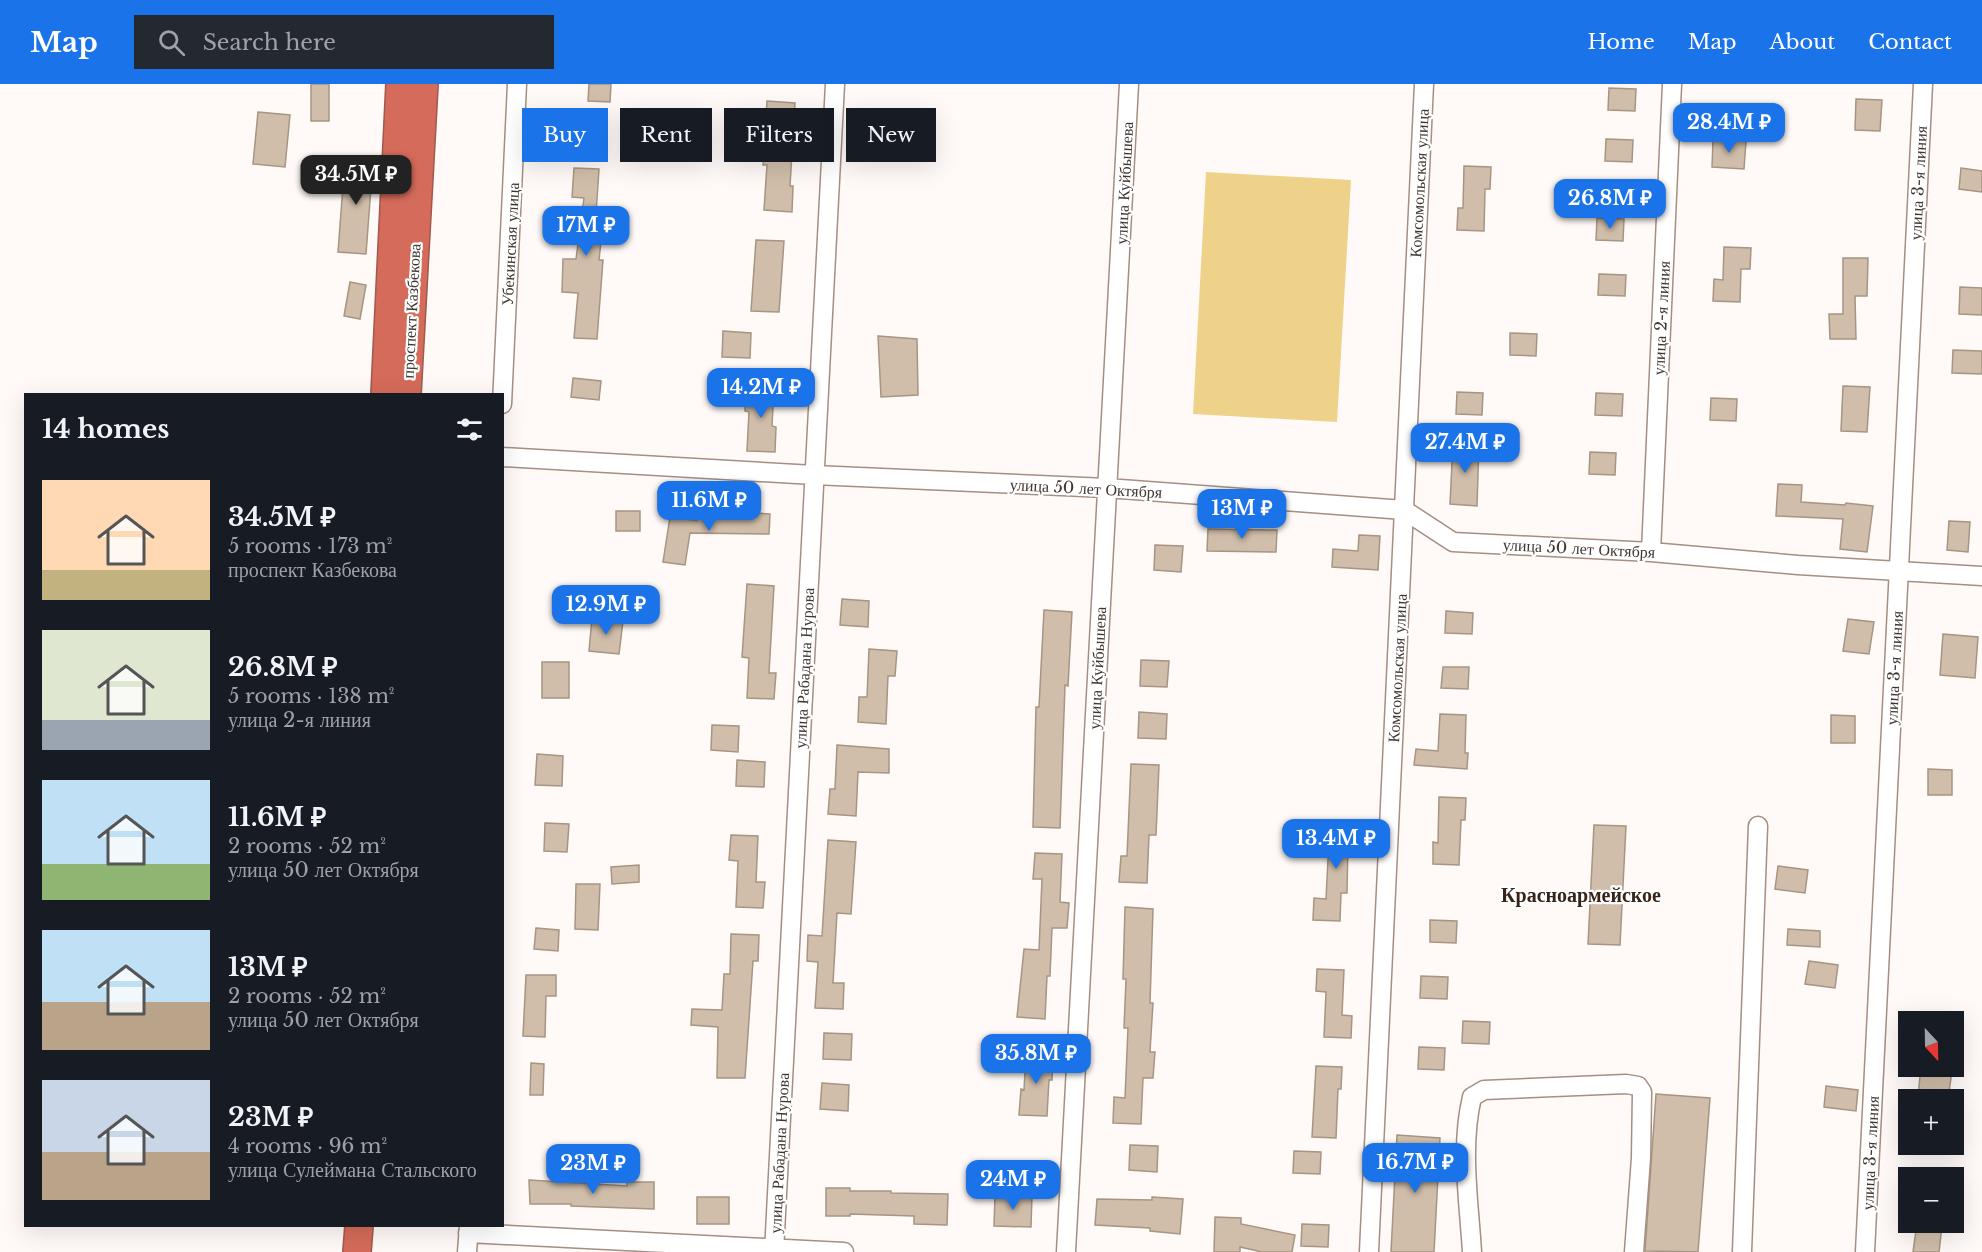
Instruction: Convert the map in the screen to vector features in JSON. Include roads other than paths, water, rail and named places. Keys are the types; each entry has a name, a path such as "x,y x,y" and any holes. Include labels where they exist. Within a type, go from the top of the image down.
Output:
{"highway":[{"name":"проспект Казбекова","path":"385,393 400,84"},
{"name":"проспект Казбекова","path":"406,393 424,84"},
{"path":"342,1252 344,1227"},
{"path":"357,1252 359,1227"}],"street":[{"name":"Убекинская улица","path":"502,393 516,84"},
{"name":"улица Рабадана Нурова","path":"774,1250 836,84"},
{"name":"улица Куйбышева","path":"1066,1252 1129,84"},
{"name":"Комсомольская улица","path":"1369,1252 1424,84"},
{"name":"улица 2-я линия","path":"1651,552 1672,84"},
{"name":"улица 3-я линия","path":"1865,1252 1923,84"},
{"name":"улица 50 лет Октября","path":"504,457 814,475 1107,488 1404,510 1453,542 1651,552 1798,565 1982,576"},
{"path":"1742,1252 1758,826"},
{"path":"1472,1252 1467,1154 1468,1116 1473,1097 1484,1090 1616,1084 1638,1086 1642,1092 1641,1158 1634,1252"},
{"path":"467,1252 469,1229 774,1250 844,1252"}],"district":[{"name":"Красноармейское","path":"1581,895"}]}
